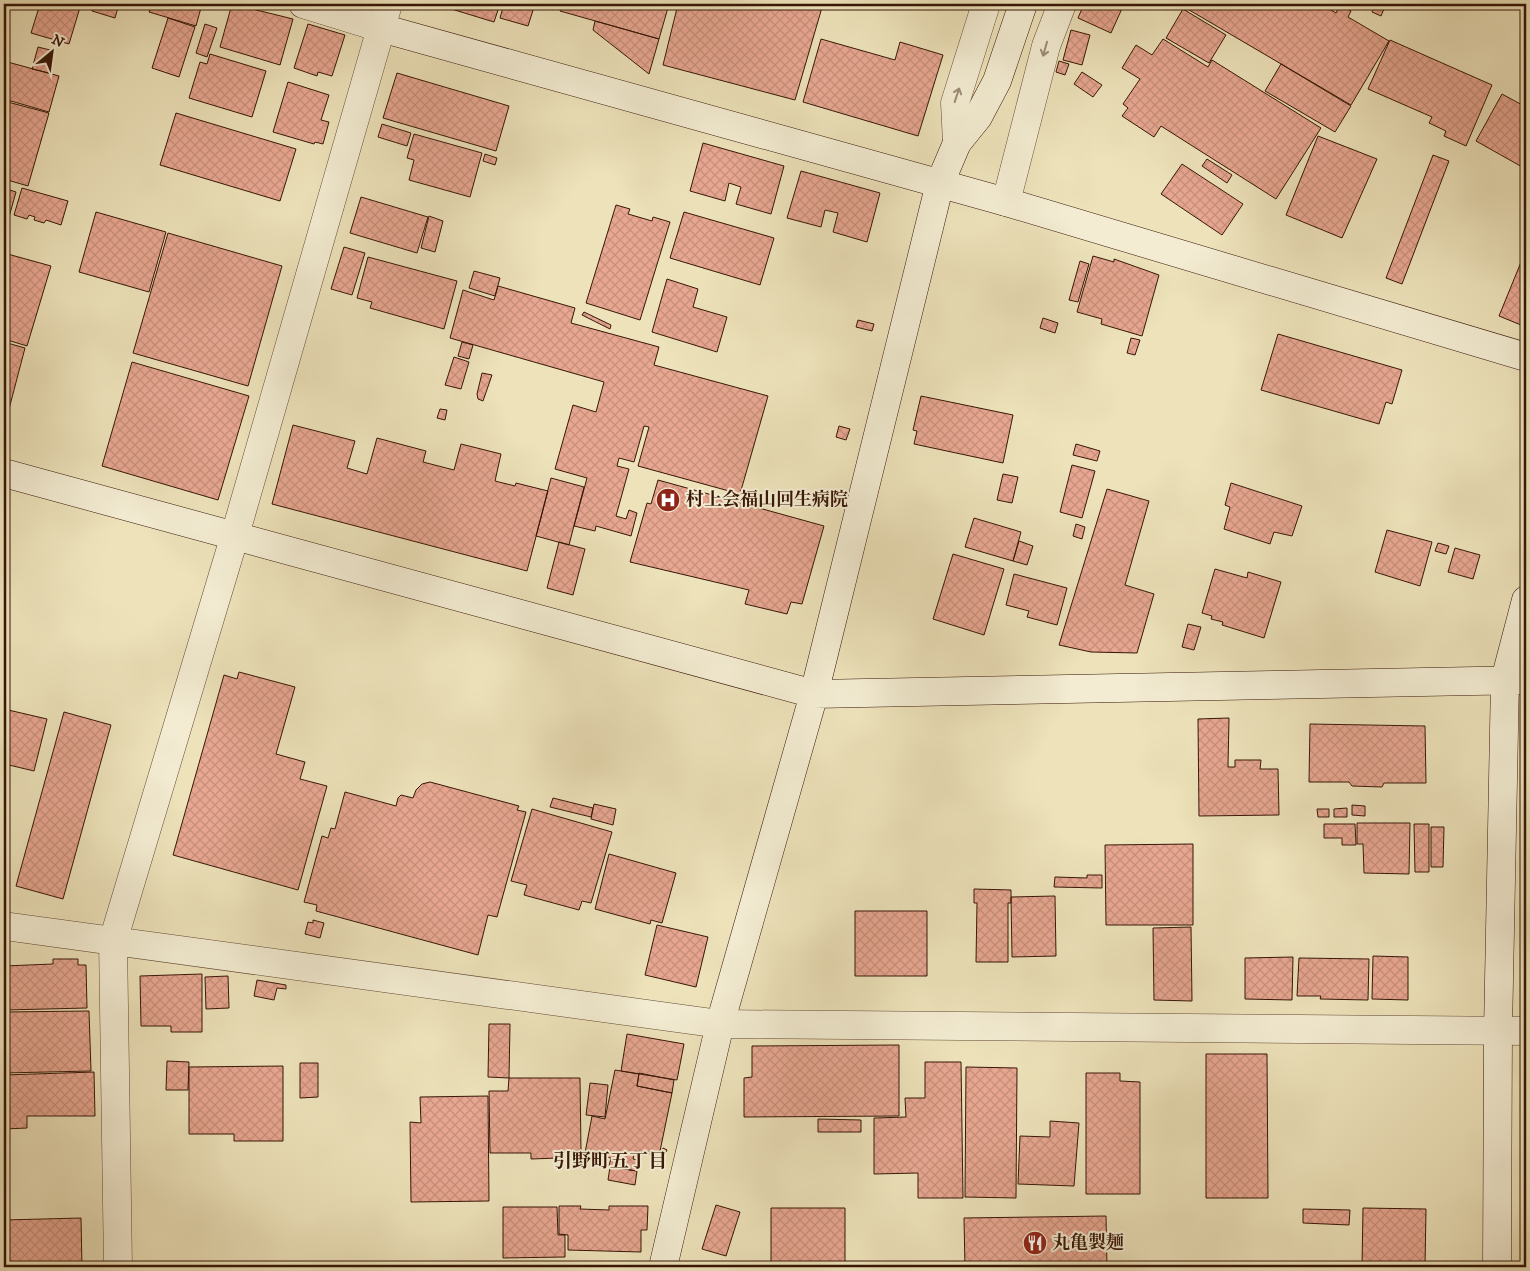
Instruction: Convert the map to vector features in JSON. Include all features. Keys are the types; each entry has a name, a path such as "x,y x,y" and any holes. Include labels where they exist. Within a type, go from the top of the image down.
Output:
{"street":[{"path":"303,4 385,16 1526,357"},
{"path":"957,143 955,103 986,4"},
{"path":"663,1267 720,1024 814,694 940,183 957,143 978,118 997,81 1023,4"},
{"path":"1006,202 1046,46 1062,4"},
{"path":"118,1267 113,941 235,535 385,16"},
{"path":"4,473 814,694 1516,680"},
{"path":"1497,1267 1498,1031 1516,680 1526,600"},
{"path":"4,926 720,1024 1526,1031"}],"building":[{"path":"40,4 81,4 69,44 31,33"},
{"path":"94,4 119,4 115,18 92,11"},
{"path":"152,4 202,4 196,26 149,12"},
{"path":"232,4 293,19 280,65 220,47"},
{"path":"435,4 500,4 494,22"},
{"path":"504,4 535,4 528,26 500,18"},
{"path":"562,4 669,4 659,39 560,11"},
{"path":"678,4 823,4 795,100 663,65"},
{"path":"1084,4 1124,4 1111,33 1078,18"},
{"path":"1179,4 1321,4 1336,13 1340,5 1351,11 1348,17 1389,41 1351,105"},
{"path":"1376,4 1386,4 1381,16 1372,12"},
{"path":"1183,9 1226,35 1209,63 1166,38"},
{"path":"168,18 195,27 179,77 152,68"},
{"path":"595,21 659,39 649,74 593,30"},
{"path":"205,24 217,28 207,57 196,53"},
{"path":"308,24 345,35 332,76 318,72 317,76 294,68"},
{"path":"1071,30 1090,35 1082,65 1063,60"},
{"path":"821,39 895,60 900,42 943,55 918,136 803,102"},
{"path":"1163,39 1208,67 1212,60 1321,128 1276,199 1161,126 1154,137 1122,116 1128,108 1123,104 1140,79 1122,68 1136,45 1152,55"},
{"path":"1390,40 1492,85 1466,146 1444,136 1446,131 1429,123 1432,117 1368,89"},
{"path":"38,47 54,51 49,73 32,69"},
{"path":"210,54 266,71 252,117 189,98 200,62 207,64"},
{"path":"4,61 59,76 49,112 4,99"},
{"path":"1059,61 1069,64 1065,75 1056,72"},
{"path":"1281,64 1351,106 1335,132 1265,91"},
{"path":"1082,72 1102,85 1093,97 1074,84"},
{"path":"397,73 509,106 496,151 383,118"},
{"path":"288,82 329,95 321,120 329,122 323,144 315,142 314,144 273,132"},
{"path":"1502,94 1526,107 1526,164 1524,168 1476,141"},
{"path":"4,101 49,113 28,186 4,179"},
{"path":"176,113 296,149 280,201 160,165"},
{"path":"382,124 411,133 407,146 378,137"},
{"path":"414,134 482,153 470,197 409,180 414,160 407,158"},
{"path":"1318,136 1377,159 1342,238 1286,215"},
{"path":"703,143 784,166 771,214 736,204 741,187 729,183 725,201 690,191"},
{"path":"485,154 497,158 495,165 483,161"},
{"path":"1433,155 1449,161 1402,284 1386,278"},
{"path":"1207,159 1232,175 1227,183 1202,166"},
{"path":"1182,164 1243,204 1222,235 1161,194"},
{"path":"801,171 880,193 867,242 833,232 838,213 825,210 821,227 787,218"},
{"path":"4,188 16,192 4,235"},
{"path":"22,188 68,201 61,225 46,220 44,223 34,220 35,217 29,215 27,219 14,215"},
{"path":"361,197 428,217 417,253 350,233"},
{"path":"616,205 630,209 628,214 652,221 653,217 670,222 640,320 586,303"},
{"path":"96,212 166,232 149,292 79,272"},
{"path":"684,212 774,238 760,285 670,258"},
{"path":"429,216 443,221 435,252 421,248"},
{"path":"168,233 282,266 248,386 133,353"},
{"path":"344,247 365,253 352,295 331,289"},
{"path":"1526,250 1526,327 1499,316"},
{"path":"4,253 51,266 27,346 4,339"},
{"path":"1093,256 1114,262 1114,259 1159,275 1142,336 1101,324 1102,319 1077,312"},
{"path":"368,257 457,281 444,329 370,308 372,302 357,298"},
{"path":"1080,261 1089,264 1078,302 1069,300"},
{"path":"474,271 500,278 495,296 469,288"},
{"path":"667,279 698,289 693,307 727,317 717,352 652,332"},
{"path":"498,286 575,308 571,323 659,347 654,365 768,396 740,494 638,466 649,427 644,426 634,462 619,458 617,466 629,469 616,516 626,519 629,510 637,513 631,536 596,526 595,531 574,526 587,478 555,469 573,405 596,412 604,382 450,338 463,290 494,300"},
{"path":"584,312 611,325 610,329 582,315"},
{"path":"1043,318 1058,323 1055,333 1040,328"},
{"path":"858,320 874,324 872,331 856,327"},
{"path":"1278,334 1402,370 1392,404 1386,402 1379,424 1261,390"},
{"path":"1131,338 1140,340 1135,355 1127,353"},
{"path":"4,342 25,348 9,409 4,407"},
{"path":"462,342 473,345 469,359 458,356"},
{"path":"454,357 469,362 461,389 445,385"},
{"path":"132,362 249,396 218,500 102,466"},
{"path":"482,373 492,375 483,401 478,399 477,394"},
{"path":"921,396 1013,415 1003,463 914,444 917,431 913,430"},
{"path":"440,409 447,410 445,420 437,418"},
{"path":"293,425 355,441 347,468 367,474 377,438 426,451 423,462 454,470 461,444 501,454 495,481 515,486 516,483 548,491 527,571 272,504"},
{"path":"839,426 850,429 846,440 836,437"},
{"path":"1076,444 1100,451 1097,461 1073,455"},
{"path":"1072,465 1095,471 1082,518 1060,512"},
{"path":"1003,474 1018,477 1012,503 997,500"},
{"path":"551,478 584,487 569,545 536,536"},
{"path":"658,480 824,526 802,604 791,602 787,614 745,604 749,590 630,562 647,503 651,504"},
{"path":"1231,483 1302,506 1292,536 1274,532 1270,544 1224,529 1230,507 1225,505"},
{"path":"1107,489 1149,501 1125,585 1154,594 1137,653 1091,652 1059,645"},
{"path":"974,518 1021,532 1013,561 965,547"},
{"path":"1076,524 1085,527 1082,539 1073,536"},
{"path":"1387,530 1432,542 1420,586 1375,572"},
{"path":"1019,541 1033,546 1027,565 1013,561"},
{"path":"559,542 585,549 573,595 547,588"},
{"path":"1438,543 1449,546 1446,554 1435,551"},
{"path":"1455,548 1480,555 1473,579 1448,572"},
{"path":"953,554 1004,569 984,635 933,619"},
{"path":"1215,569 1247,578 1248,572 1281,582 1264,638 1222,625 1223,622 1211,619 1212,616 1202,613"},
{"path":"1014,574 1067,588 1057,625 1027,617 1029,611 1006,605"},
{"path":"1188,624 1201,627 1194,650 1182,647"},
{"path":"239,672 295,687 276,754 305,762 300,779 327,786 298,890 173,855 224,675 237,679"},
{"path":"4,709 47,719 34,771 9,765 6,774 4,774"},
{"path":"64,712 111,725 63,899 16,886"},
{"path":"1229,718 1228,767 1235,767 1235,760 1261,760 1260,769 1278,769 1279,815 1199,816 1198,719"},
{"path":"1310,724 1425,726 1426,783 1384,783 1382,787 1352,786 1349,782 1309,782"},
{"path":"430,782 519,806 517,810 526,812 497,917 488,915 478,955 316,911 317,905 304,902 322,836 328,838 331,828 335,829 345,792 396,806 401,795 413,798 416,790 422,784"},
{"path":"553,798 593,808 591,817 550,807"},
{"path":"594,804 616,809 613,825 591,819"},
{"path":"1352,805 1365,806 1365,816 1352,815"},
{"path":"1347,808 1347,817 1334,817 1334,809"},
{"path":"532,809 612,832 591,903 582,901 579,910 524,895 527,885 511,881"},
{"path":"1317,809 1329,809 1329,817 1318,817"},
{"path":"1357,823 1410,823 1409,874 1364,873 1363,844 1357,844"},
{"path":"1324,824 1355,824 1356,845 1342,845 1342,838 1324,838"},
{"path":"1414,824 1429,824 1429,872 1415,872"},
{"path":"1431,827 1444,827 1443,867 1431,867"},
{"path":"1193,844 1193,925 1106,925 1105,845"},
{"path":"609,854 676,873 662,923 651,920 650,924 595,909"},
{"path":"1087,875 1102,875 1102,888 1054,887 1055,877 1087,878"},
{"path":"974,889 1011,890 1011,903 1008,903 1008,962 976,962 977,903 974,903"},
{"path":"1055,896 1056,956 1012,957 1011,897"},
{"path":"855,911 927,911 927,976 855,976"},
{"path":"313,920 324,923 320,938 305,934 308,922 313,923"},
{"path":"657,925 708,937 696,987 645,975"},
{"path":"1191,927 1192,1001 1154,1000 1153,928"},
{"path":"1373,956 1408,957 1408,1000 1372,999"},
{"path":"1293,957 1292,1000 1245,999 1245,958"},
{"path":"1299,958 1369,959 1368,1000 1320,999 1321,996 1297,996"},
{"path":"53,959 78,959 78,965 86,965 87,1008 4,1010 4,966 53,964"},
{"path":"202,974 202,1032 171,1032 171,1026 141,1026 140,976"},
{"path":"228,976 229,1008 206,1009 205,977"},
{"path":"257,980 286,985 286,989 277,988 274,1000 254,996"},
{"path":"89,1011 91,1071 4,1073 4,1012"},
{"path":"489,1024 510,1024 509,1078 488,1077"},
{"path":"627,1034 684,1044 677,1080 621,1071"},
{"path":"899,1045 899,1116 744,1117 744,1078 752,1077 752,1046"},
{"path":"1206,1054 1267,1054 1268,1198 1206,1198"},
{"path":"167,1061 189,1062 188,1090 166,1090"},
{"path":"925,1062 961,1062 963,1198 918,1198 918,1173 874,1174 874,1118 906,1117 905,1098 925,1098"},
{"path":"300,1063 318,1063 318,1097 300,1098"},
{"path":"283,1066 283,1141 234,1141 234,1134 189,1134 189,1067"},
{"path":"966,1067 1017,1068 1016,1198 965,1197"},
{"path":"615,1070 639,1074 637,1086 672,1093 659,1156 635,1151 633,1159 638,1160 636,1171 609,1166 611,1158 585,1153 592,1116 605,1119"},
{"path":"94,1072 95,1116 27,1116 27,1128 4,1129 4,1075"},
{"path":"639,1073 674,1080 672,1093 637,1086"},
{"path":"1086,1073 1120,1073 1120,1081 1140,1082 1140,1194 1086,1194"},
{"path":"509,1078 580,1078 581,1151 558,1152 558,1158 531,1159 531,1153 490,1153 489,1091 508,1091"},
{"path":"590,1083 608,1085 605,1117 586,1115"},
{"path":"488,1096 489,1201 411,1202 410,1122 421,1123 420,1097"},
{"path":"818,1119 861,1120 861,1132 818,1132"},
{"path":"1050,1121 1079,1123 1074,1186 1018,1184 1020,1136 1050,1137"},
{"path":"663,1148 667,1150 660,1167 657,1166"},
{"path":"610,1167 637,1171 635,1185 608,1180"},
{"path":"716,1205 740,1212 726,1256 702,1249"},
{"path":"559,1206 581,1206 580,1209 609,1210 609,1206 648,1206 647,1230 641,1230 641,1252 568,1250 568,1235 559,1234"},
{"path":"503,1207 557,1207 558,1235 565,1235 565,1257 503,1258"},
{"path":"771,1208 845,1208 845,1267 771,1267"},
{"path":"1363,1208 1426,1209 1425,1267 1362,1267"},
{"path":"1303,1209 1350,1210 1349,1225 1303,1223"},
{"name":"丸亀製麺","path":"1106,1216 1107,1267 965,1267 964,1218"},
{"path":"81,1218 82,1267 4,1267 4,1220"}],"place":[{"name":"村上会福山回生病院","path":"668,500"},
{"name":"丸亀製麺","path":"1035,1243"}],"district":[{"name":"引野町五丁目","path":"610,1161"}]}
